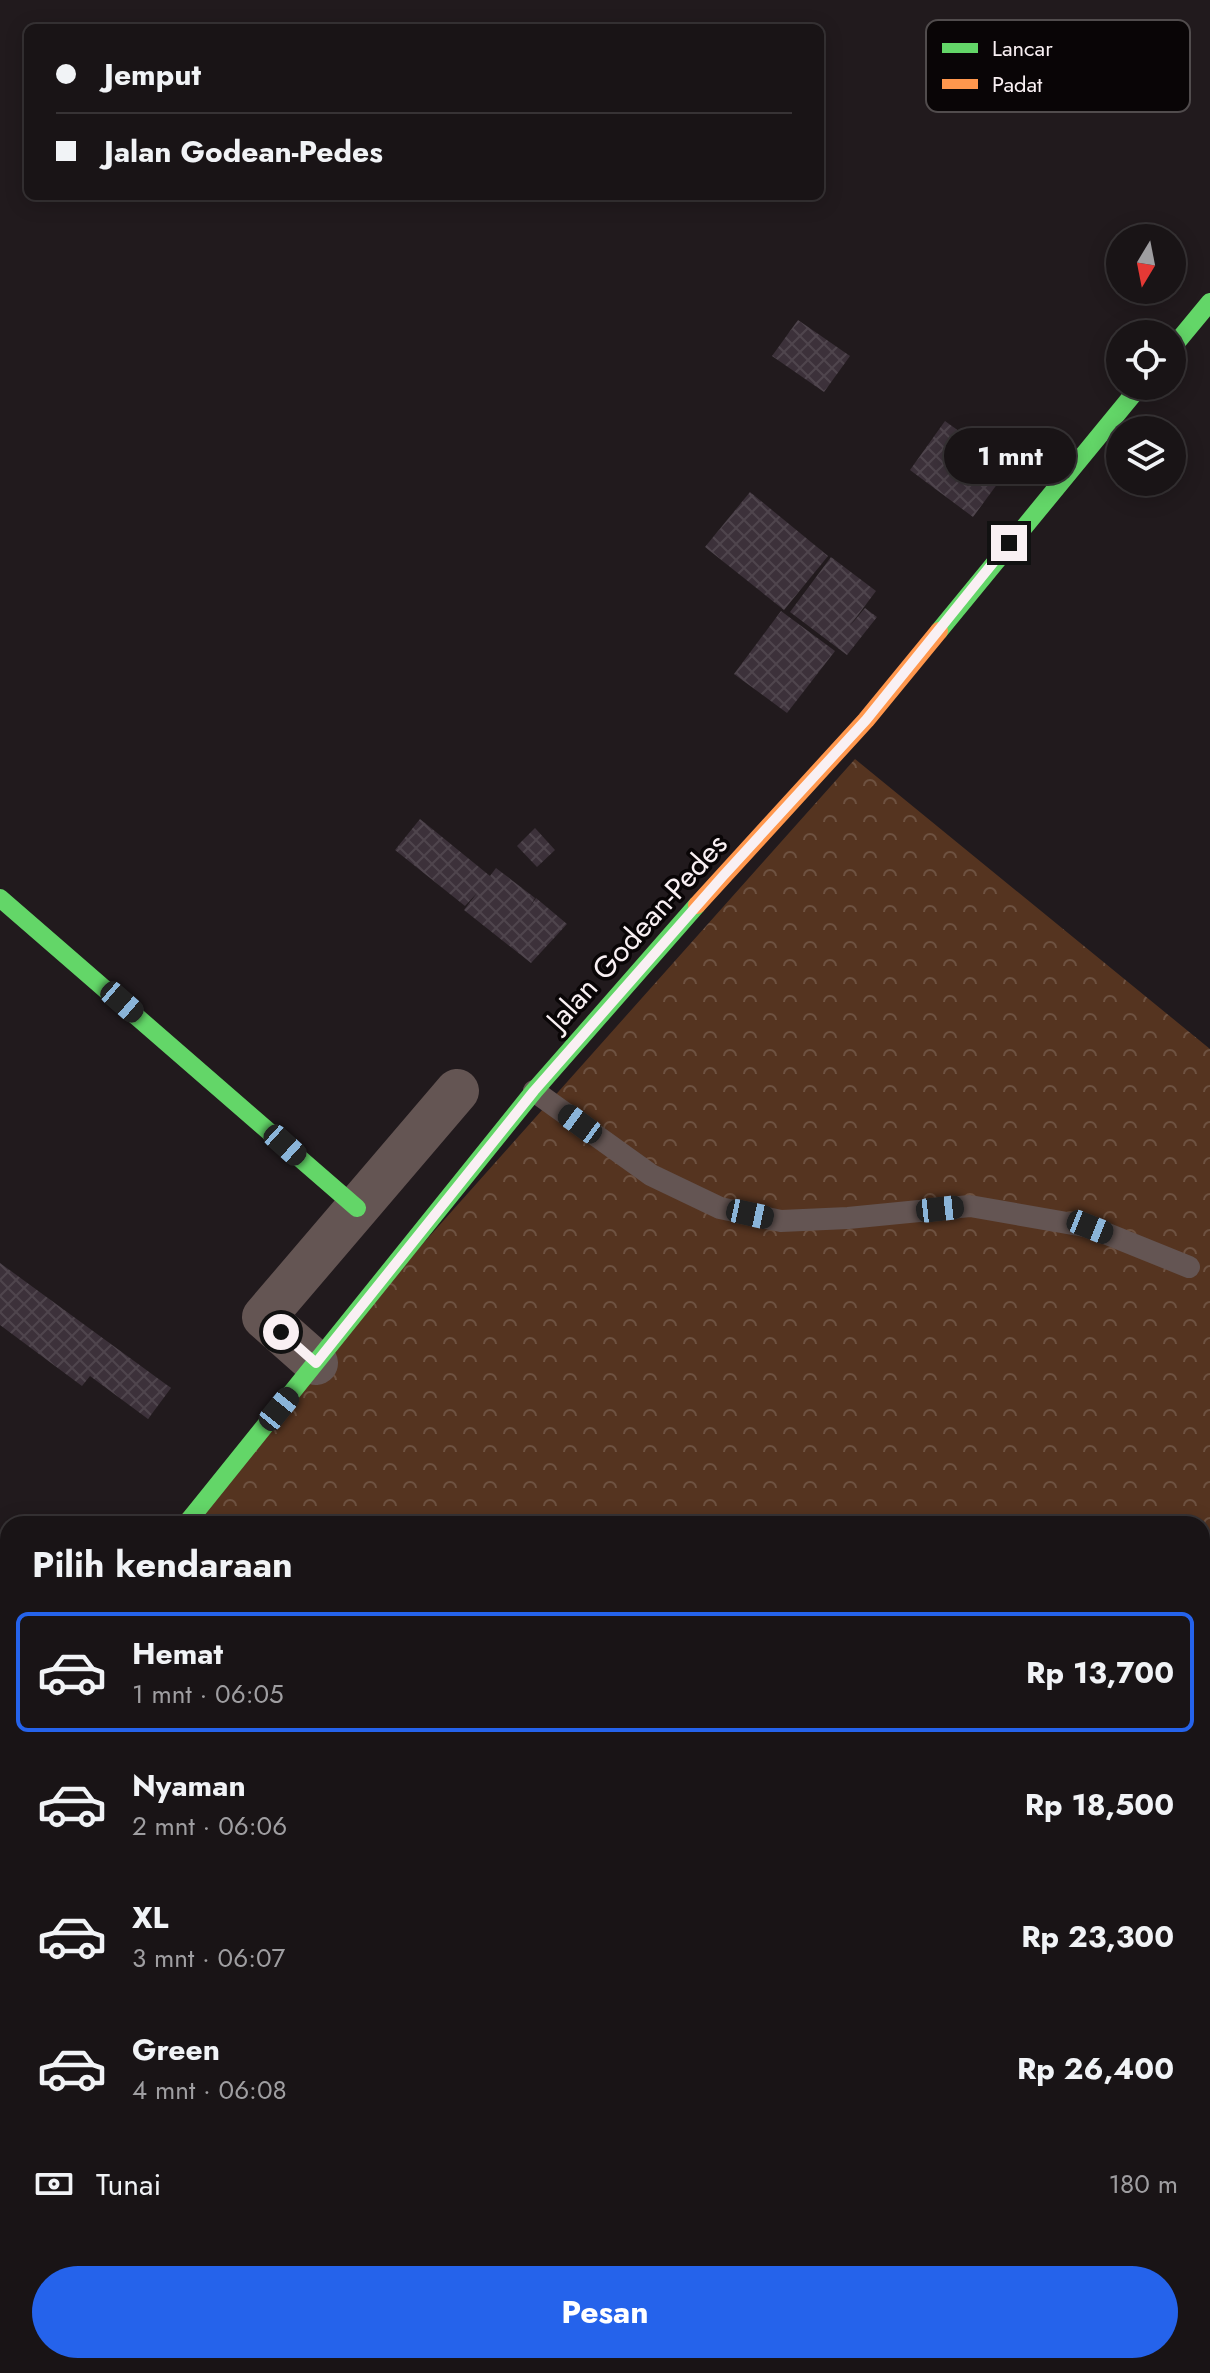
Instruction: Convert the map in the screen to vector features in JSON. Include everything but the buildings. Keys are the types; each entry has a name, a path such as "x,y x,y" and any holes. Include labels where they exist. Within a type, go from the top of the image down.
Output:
{"street":[{"path":"1186,331 1210,302"},
{"name":"Jalan Godean-Pedes","path":"192,1516 534,1091 723,876 866,720 1129,400"},
{"path":"4,910 357,1208"},
{"path":"316,1363 264,1317 457,1091"}],"lane":[{"path":"534,1091 651,1175 720,1208 781,1221 970,1206 1090,1227 1189,1267"}],"green space":[{"path":"855,759 1210,1049 1210,1516 180,1516"}],"traffic: fast":[{"path":"1186,331 1210,302"},
{"path":"939,631 1129,400"},
{"path":"0,898 357,1208"},
{"path":"192,1516 534,1091 697,905"}],"traffic: slow":[{"path":"697,905 866,720 939,631"}],"route":[{"path":"281,1332 316,1363 534,1091 723,876 866,720 1009,543"}]}
